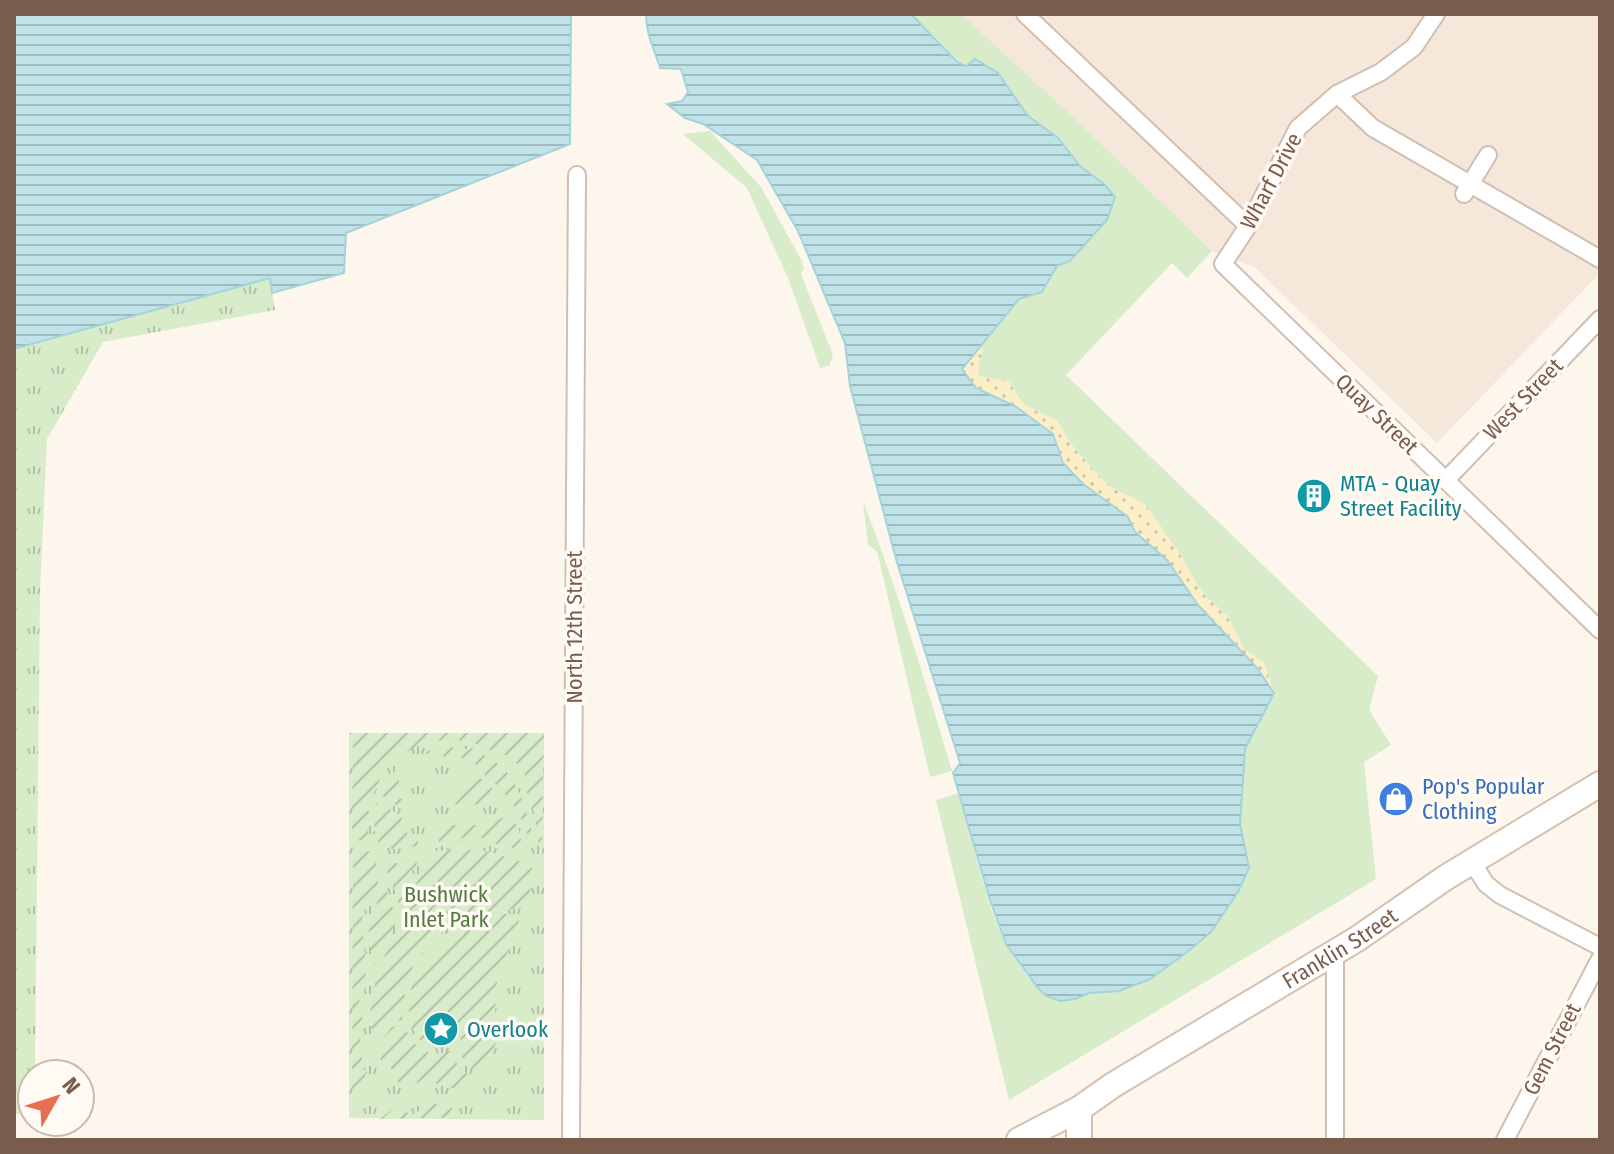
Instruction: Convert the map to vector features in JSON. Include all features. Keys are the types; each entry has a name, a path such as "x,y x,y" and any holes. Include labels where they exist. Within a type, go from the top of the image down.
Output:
{"main road":[{"name":"Franklin Street","path":"1019,1140 1079,1109 1600,784"},
{"path":"1079,1109 1079,1140"}],"street":[{"path":"1025,14 1248,226"},
{"name":"Wharf Drive","path":"1223,264 1248,226 1298,128 1337,94 1381,72 1414,47 1436,14"},
{"path":"1337,94 1373,128 1467,189 1600,259"},
{"path":"1467,189 1488,155"},
{"name":"North 12th Street","path":"571,1140 577,175"},
{"name":"Quay Street","path":"1223,264 1600,630"},
{"name":"West Street","path":"1446,480 1600,319"},
{"path":"1472,862 1486,884 1500,895 1600,947"},
{"path":"1335,952 1335,1140"},
{"name":"Gem Street","path":"1505,1140 1600,959"}],"shaded area":[{"path":"961,14 1600,14 1600,273 1437,443 1254,267 1212,251"}],"green space":[{"path":"911,14 961,14 1212,251 1187,278 1172,263 1066,375 1378,676 1369,710 1391,745 1364,762 1376,879 1009,1100 936,800 959,793 997,924 1013,956 1041,991 1046,996 1075,999 1089,993 1119,991 1150,979 1211,932 1249,868 1240,824 1245,749 1274,693 1264,663 1244,649 1227,616 1203,594 1145,504 1108,486 1073,447 1057,421 1023,404 1009,382 978,376 983,353 980,346 1019,299 1042,292 1057,266 1070,261 1104,184 1080,166 1058,138 1028,116 998,73 957,62"},
{"path":"710,131 761,187 802,261 804,269 801,274 833,355 829,366 820,368 788,278 747,188 683,134"},
{"path":"270,278 275,310 103,342 47,439 40,592 35,1058 16,1058 16,1114 14,1114 14,350"},
{"path":"863,501 910,635 952,771 930,777 877,551 868,545"},
{"name":"Bushwick Inlet Park","path":"349,733 544,733 544,1120 349,1118"},
{"path":"353,733 544,733 542,855 535,816 523,781 526,777 519,766 507,755 500,756 474,743 460,740 434,741 395,760 391,759 377,777 380,779 369,805 368,841 352,840"},
{"path":"444,747 476,751 499,764 508,774 522,799 532,834 531,845 512,803 479,770 481,767 454,754 451,758 424,752"},
{"path":"409,760 403,775 399,776 399,798 403,799 403,810 380,794 392,774"},
{"path":"472,776 486,782 497,793 497,798 472,805 446,802 445,797 450,800 465,783 463,779"},
{"path":"379,802 399,815 403,820 400,823 413,841 417,839 419,846 393,849 380,846 374,829 376,804"},
{"path":"511,814 519,830 522,847 519,849 493,843 492,838 460,838 459,841 439,842 436,825 440,822 476,825"},
{"path":"455,849 491,852 532,866 529,905 457,922 435,938 414,964 406,984 402,1020 390,1023 374,1038 370,1013 377,971 401,923 429,852"},
{"path":"373,851 378,884 372,904 367,903 359,935 363,935 366,968 358,1013 362,1014 364,1036 360,1037 363,1069 366,1070 364,1082 352,1098 353,853"},
{"path":"417,863 414,870 410,870 399,906 384,865"},
{"path":"384,884 397,920 374,966 368,939 370,921"},
{"path":"514,914 519,921 496,987 495,1015 500,1033 491,1055 477,1069 463,1061 461,1039 453,1031 444,1029 442,1023 438,1024 438,1029 430,1027 432,1030 426,1033 422,1042 410,1017 411,989 423,962 441,941 471,923"},
{"path":"403,1025 420,1049 433,1053 450,1051 459,1067 473,1077 456,1088 428,1079 406,1086 399,1084 388,1063 382,1064 377,1046 392,1027"},
{"path":"431,1103 451,1106 456,1119 427,1116 380,1119 391,1110 414,1114"}],"sand":[{"path":"980,346 983,353 978,376 1009,382 1023,404 1057,421 1073,447 1108,486 1145,504 1203,594 1227,616 1244,649 1264,663 1274,693 1257,668 1198,605 1167,560 1135,532 1128,517 1082,483 1063,463 1053,434 1015,406 976,388 962,369"}],"water":[{"path":"14,14 571,14 570,144 346,233 344,273 272,293 270,278 14,349"},
{"path":"646,14 911,14 957,62 966,66 975,59 998,73 1028,116 1058,138 1080,166 1104,184 1115,197 1107,220 1070,261 1057,266 1042,292 1019,299 962,369 976,388 1015,406 1053,434 1063,463 1082,483 1128,517 1135,532 1167,560 1198,605 1257,668 1274,693 1245,749 1240,824 1249,868 1238,892 1211,932 1150,979 1119,991 1089,993 1060,1001 1046,996 1038,988 1006,944 953,773 960,763 896,559 850,386 845,343 798,231 757,160 667,104 682,101 688,92 681,69 660,68"}],"place":[{"name":"MTA - Quay Street Facility","path":"1314,496"},
{"name":"Pop's Popular Clothing","path":"1396,799"},
{"name":"Overlook","path":"441,1029"}]}
